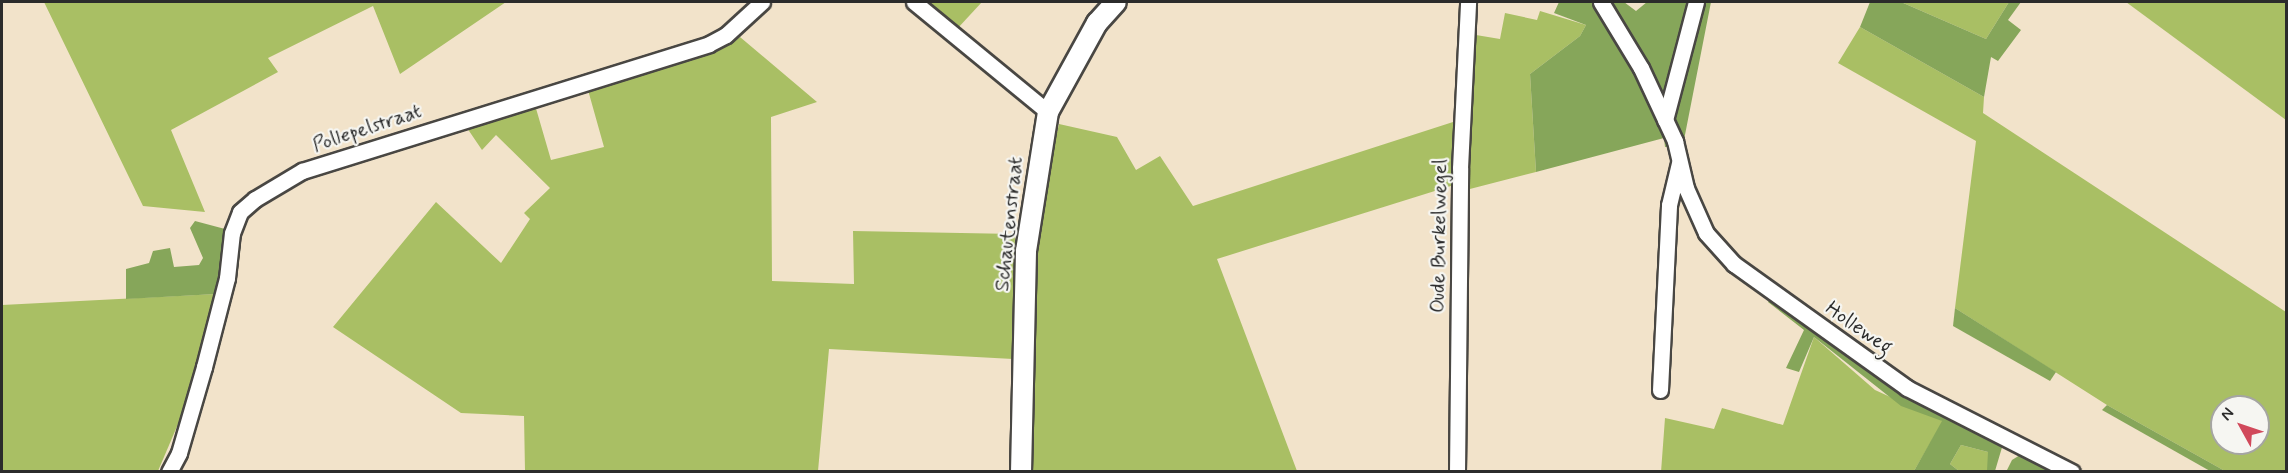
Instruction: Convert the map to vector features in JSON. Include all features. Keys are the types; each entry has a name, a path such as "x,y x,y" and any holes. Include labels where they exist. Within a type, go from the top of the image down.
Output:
{"street":[{"name":"Pollepelstraat","path":"169,471 178,453 204,367 227,278 232,233 240,213 255,199 302,171 709,44 726,35 762,2"},
{"path":"914,2 1048,112"},
{"name":"Schautenstraat","path":"1021,471 1026,251 1048,112 1097,23 1116,2"},
{"name":"Oude Burkelwegel","path":"1457,471 1460,168 1468,2"},
{"name":"Holleweg","path":"1601,2 1641,68 1665,120 1686,188 1706,233 1734,264 1907,388 2072,471"},
{"path":"1665,120 1696,2"},
{"path":"1660,390 1670,205 1679,160"}],"green space":[{"path":"44,2 506,2 400,74 373,6 268,58 278,72 171,130 205,212 143,206"},
{"path":"925,2 982,2 957,29"},
{"path":"1559,2 1624,2 1636,11 1647,2 1711,2 1683,145 1665,147 1664,138 1536,172 1530,74 1580,36 1586,25 1554,13"},
{"path":"1870,2 1901,2 1986,39 2009,2 2021,2 2008,20 2021,30 1998,61 1991,57 1984,97 1860,27"},
{"path":"1901,2 2009,2 1986,39"},
{"path":"2126,2 2286,2 2286,120"},
{"path":"1540,11 1586,25 1580,36 1530,74 1536,172 1466,190 1470,34 1500,39 1505,13 1537,20"},
{"path":"1860,27 1984,97 1983,113 2286,312 2286,471 2225,471 2107,405 1955,308 1976,141 1838,63"},
{"path":"740,37 817,102 771,117 772,281 854,284 853,231 1015,234 1013,359 829,349 818,471 525,471 524,416 461,413 333,327 436,202 501,263 530,219 524,213 550,188 496,135 482,150 465,125 535,105 551,160 604,147 588,90 676,65"},
{"path":"1453,122 1454,185 1217,259 1297,471 1031,472 1037,258 1044,188 1059,124 1117,137 1136,170 1160,156 1193,206"},
{"path":"195,221 225,229 216,294 126,299 126,269 149,263 153,251 170,248 174,267 199,265 203,258 190,228"},
{"path":"216,294 187,403 158,471 2,472 2,305"},
{"path":"1772,296 2003,444 1995,471 1987,471 1988,452 1961,445 1950,464 1959,471 1914,471 1942,421 1901,406 1814,337 1799,372 1786,368 1804,330 1768,302"},
{"path":"1955,308 2056,372 2050,381 1953,326"},
{"path":"1814,337 1875,390 1943,421 1914,471 1661,472 1665,418 1714,429 1722,408 1783,425"},
{"path":"2107,405 2225,471 2210,471 2102,410"},
{"path":"1961,445 1988,452 1989,471 1959,471 1950,464"},
{"path":"2020,455 2061,472 2006,472 2012,460"}]}
